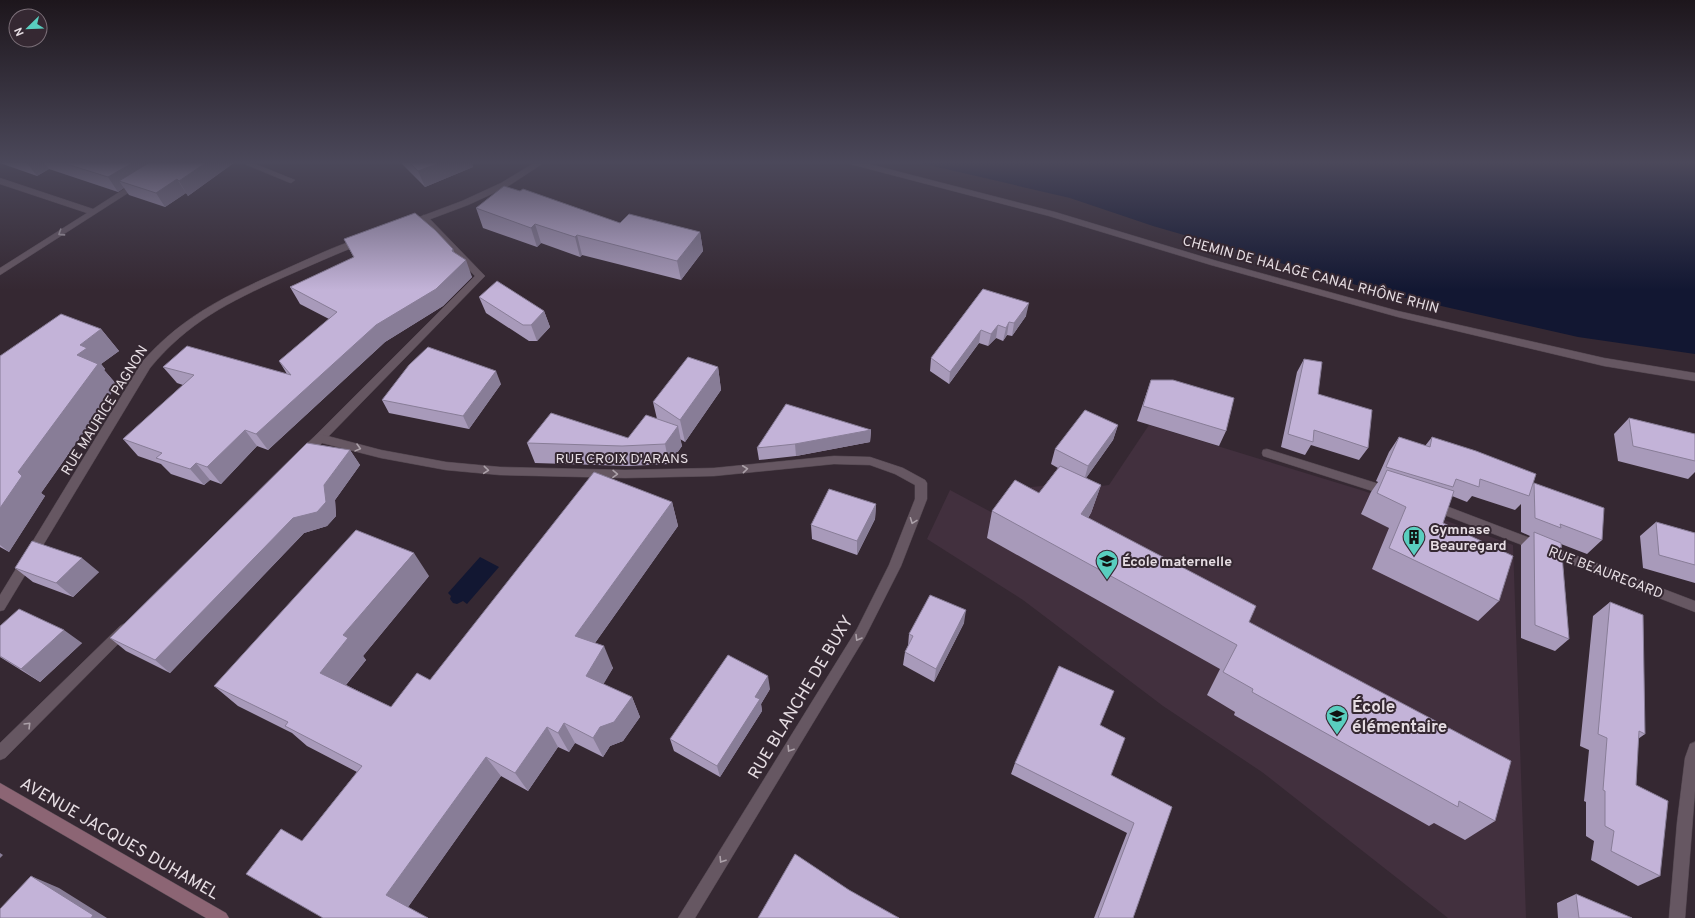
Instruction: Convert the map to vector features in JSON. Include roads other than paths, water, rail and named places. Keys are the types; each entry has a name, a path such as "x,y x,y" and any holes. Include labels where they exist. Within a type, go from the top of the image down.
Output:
{"main road":[{"name":"AVENUE JACQUES DUHAMEL","path":"0,790 221,918"}],"street":[{"path":"72,205 93,212"},
{"path":"0,272 104,205"},
{"path":"402,226 460,205"},
{"name":"CHEMIN DE HALAGE CANAL RHÔNE RHIN","path":"1017,205 1214,263 1398,314 1531,346 1597,360 1695,376"},
{"path":"297,460 480,276 424,218"},
{"name":"RUE MAURICE PAGNON","path":"0,606 146,365 167,340 190,321 240,293 328,254 373,237"},
{"name":"RUE CROIX D'ARANS","path":"320,438 381,454 446,466 500,471 618,474 714,472 834,460 870,461 899,471 922,483"},
{"path":"1267,453 1395,494"},
{"name":"RUE BLANCHE DE BUXY","path":"686,918 861,633 895,566 921,499 922,483"},
{"name":"RUE BEAUREGARD","path":"1425,503 1448,510 1695,607"},
{"path":"0,753 134,621"},
{"path":"1677,918 1684,823 1692,758 1695,749"}],"water":[{"path":"1090,205 1695,205 1695,354 1578,337 1384,293 1153,226"},
{"path":"480,557 499,567 467,604 463,601 457,604 453,603 450,599 451,596 448,593"}],"place":[{"name":"Gymnase Beauregard","path":"1414,556"},
{"name":"École maternelle","path":"1107,580"},
{"name":"École élémentaire","path":"1337,736"}]}
